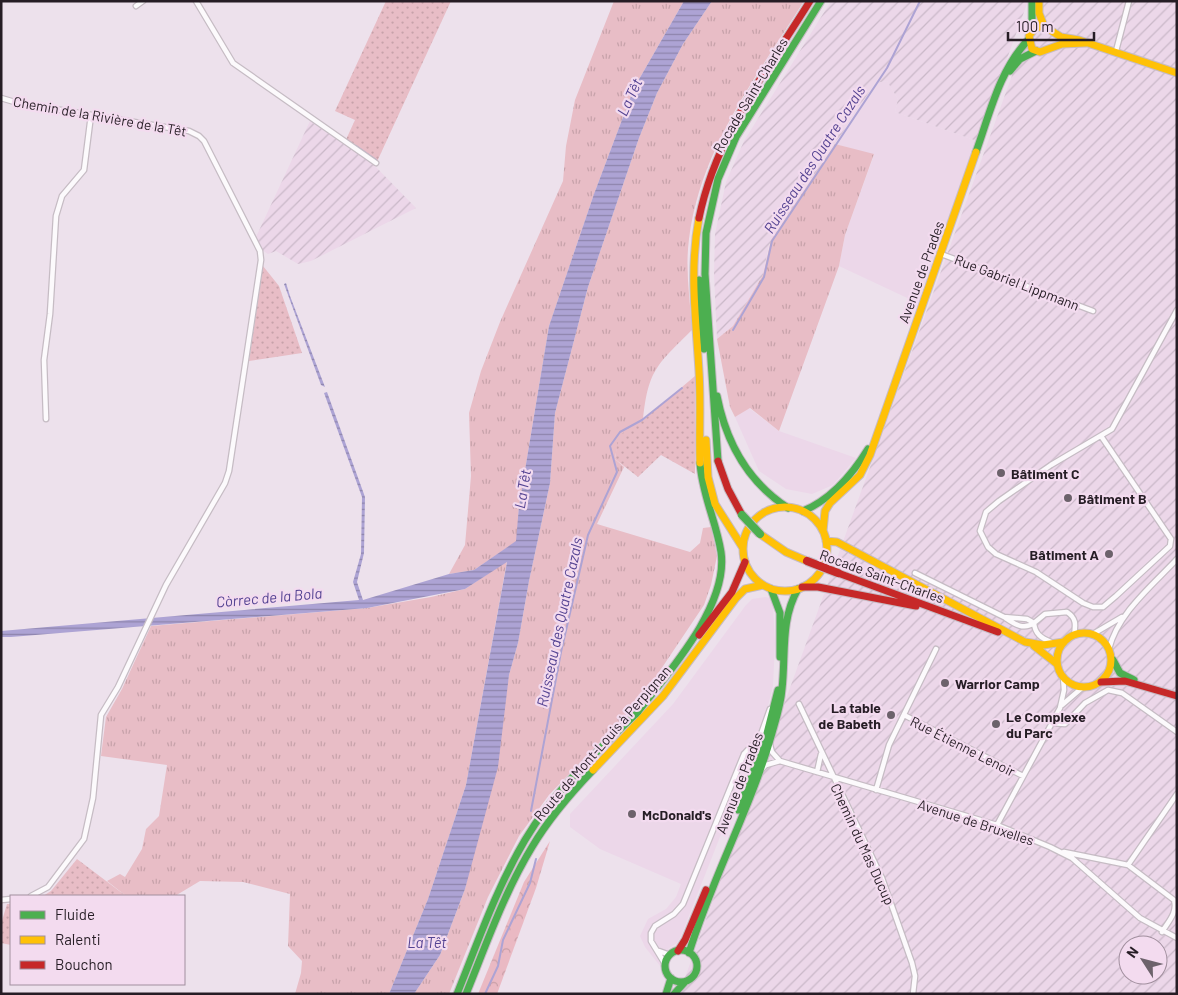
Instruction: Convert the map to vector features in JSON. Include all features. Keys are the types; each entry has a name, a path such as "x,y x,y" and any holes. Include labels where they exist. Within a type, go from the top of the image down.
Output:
{"main road":[{"name":"Rocade Saint-Charles","path":"699,220 711,170 723,144 739,114 810,1"},
{"name":"Rocade Saint-Charles","path":"706,295 706,233 712,198 726,158 752,111 821,1"},
{"path":"1032,1 1032,30 1028,40 1036,51 1044,53 1060,44 1086,43"},
{"path":"1039,1 1039,13 1044,26 1060,37 1116,51 1177,73"},
{"path":"1032,30 1044,26"},
{"path":"1052,48 1055,41 1054,33"},
{"name":"Avenue de Prades","path":"822,531 825,511 830,502 860,475 1006,70 1014,55 1028,40"},
{"name":"Avenue de Prades","path":"992,113 1014,65 1027,54 1036,51"},
{"path":"636,714 664,678 708,612 721,578 720,540 703,486 700,460 699,372 693,297 694,260 699,220"},
{"path":"699,220 697,252 701,320 712,444 718,461"},
{"path":"694,260 706,405 708,477 719,512 737,536 743,548"},
{"path":"706,295 718,461"},
{"path":"706,295 717,399 724,424 736,449 762,488 773,500 788,508 803,511 818,523 826,541 826,556 820,571 800,588"},
{"name":"Avenue de Prades","path":"803,511 820,504 830,494 865,454 874,439"},
{"name":"Rocade Saint-Charles","path":"718,461 728,489 742,515 760,534 786,552 1025,642 1042,650 1058,664"},
{"path":"713,622 743,576 745,535 757,518 768,511 788,508"},
{"path":"826,541 837,542 1025,642"},
{"path":"745,562 754,578 763,586 771,589 784,592 800,588 818,588 863,595 948,614"},
{"path":"713,622 745,589 763,586"},
{"name":"Avenue de Prades","path":"689,952 710,890 770,743 781,701 789,604 800,588"},
{"name":"Avenue de Prades","path":"678,951 685,940 758,759 778,687 781,616 779,603 771,589"},
{"name":"Route de Mont-Louis à Perpignan","path":"457,994 495,901 525,840 554,800 669,678 713,622"},
{"name":"Route de Mont-Louis à Perpignan","path":"466,994 504,902 532,847 576,788 663,696 713,622"},
{"path":"1093,634 1100,638 1110,653 1115,667 1126,677 1177,694 1125,681 1099,683 1083,687 1075,686 1062,676 1058,664 1058,656 1064,642 1074,635 1093,634"},
{"name":"Rocade Saint-Charles","path":"1025,642 1043,645 1064,642"},
{"path":"1099,683 1109,671 1110,653"},
{"path":"666,994 670,978 665,964 670,955 678,951 689,952 697,966 693,976 674,994"},
{"path":"670,978 685,982"}],"street":[{"path":"136,6 143,1"},
{"path":"196,1 233,63 376,163"},
{"path":"1116,51 1129,1"},
{"name":"Chemin de la Rivière de la Têt","path":"1,98 18,103 189,131 199,136 223,175 260,251 260,268 229,471 221,491 152,612 118,687 101,715 87,832 59,875 48,887 33,895"},
{"path":"46,419 44,360 50,314 56,216 65,192 84,170 92,115"},
{"name":"Rue Gabriel Lippmann","path":"941,254 1093,311"},
{"path":"1101,436 1170,539 1170,546 1103,607 1093,607 1082,603 1036,572 996,554 985,543 980,531 986,512 999,501 1051,465 1112,429 1177,310"},
{"path":"1110,653 1116,629 1125,615 1177,559"},
{"path":"915,573 1020,626 1024,627 1045,614 1067,612 1074,616 1076,624 1074,635"},
{"path":"1093,634 1125,615"},
{"path":"1004,617 1027,619 1034,622"},
{"path":"1034,622 1037,634 1054,644"},
{"path":"876,790 889,745 936,649"},
{"path":"1060,708 1064,690 1062,676"},
{"path":"665,964 659,951 651,941 651,933 655,926 674,914 683,904 744,754 760,737 778,687"},
{"path":"997,825 1060,708 1072,694 1083,687"},
{"path":"1051,723 1065,724 1085,703 1108,690 1122,693 1177,732"},
{"name":"Chemin du Mas Ducup","path":"798,704 828,765 832,778 882,878 912,963 914,976 912,994"},
{"name":"Rue Étienne Lenoir","path":"904,715 1023,776"},
{"path":"760,770 766,765 780,761 772,752 770,743"},
{"path":"744,754 752,753 758,759"},
{"name":"Chemin du Mas Ducup","path":"817,772 821,754"},
{"name":"Avenue de Bruxelles","path":"780,761 832,778 997,825 1060,851 1072,858 1140,918 1162,932 1177,938"},
{"path":"1128,865 1177,794"},
{"path":"1060,851 1128,865 1174,900 1176,906 1174,912 1162,932"},
{"path":"659,951 670,955"}],"shaded area":[{"path":"831,1 1028,1 977,141 895,112 898,99 887,81 875,83 769,245 763,275 733,326 717,339 714,274 715,234 726,182 744,141"},
{"path":"1039,1 1177,1 1177,994 679,994"},
{"path":"887,81 898,99 895,112 977,141 918,303 839,266 845,235 874,155 835,144 875,83"},
{"path":"310,121 375,166 416,208 311,261 298,264 276,251 268,254 262,250 256,237"},
{"path":"749,408 779,431 856,458 833,485 812,494 786,489 759,471 735,417"},
{"path":"770,598 773,605 775,643 773,686 762,730 681,936 677,943 668,949 661,967 645,947 640,936 648,919 666,909 676,897 681,884 600,849 570,827 570,814 673,704 746,605 752,599"}],"green space":[{"path":"386,1 451,1 375,166 344,144 355,120 335,111"},
{"path":"614,1 684,1 634,88 594,194 549,326 519,506 517,541 474,570 449,574 465,545 471,476 469,413 481,371 500,322 563,181 566,146 575,100"},
{"path":"712,1 804,1 733,114 705,174 695,206 688,250 692,330 663,360 652,378 645,403 643,420 631,427 620,440 615,459 624,467 597,524 690,552 700,543 703,528 711,527 717,556 711,585 704,605 641,699 549,795 519,836 488,897 449,994 414,994 440,955 465,889 550,483 555,413 588,287 639,138 657,93 683,44"},
{"path":"835,144 874,154 845,235 839,266 779,431 750,408 735,417 730,407 717,339 733,326 763,275 771,240"},
{"path":"263,266 279,286 302,353 249,361"},
{"path":"695,376 695,474 661,455 638,477 615,459 617,445 622,434 631,425 643,420"},
{"path":"507,561 466,785 428,899 389,994 295,994 301,973 302,961 288,946 290,894 243,882 200,881 177,895 125,895 107,881 120,874 125,877 142,849 146,829 159,816 167,765 101,756 106,717 122,689 151,626 367,608 465,589"},
{"path":"550,841 536,888 497,994 478,994 524,882"},
{"path":"77,859 125,895 45,895 51,891"},
{"path":"7,904 10,904 10,945 1,943 1,924"}],"water":[{"name":"La Têt","path":"684,1 712,1 683,44 657,93 639,138 588,287 555,413 550,483 518,643 509,675 498,767 465,889 440,955 414,994 389,994 428,899 466,785 507,562 465,589 367,608 11,637 1,637 1,631 359,600 353,582 361,554 362,497 324,393 327,392 365,497 364,553 357,582 363,600 449,574 474,570 516,541 519,506 549,326 594,194 634,88"},
{"path":"286,283 325,387 321,385 284,284"}],"waterway":[{"name":"Ruisseau des Quatre Cazals","path":"733,330 764,277 772,241 887,68 920,1"},
{"path":"356,146 376,160"},
{"name":"Ruisseau des Quatre Cazals","path":"531,811 561,652 588,535 617,472 610,446 620,432 642,420 682,388"},
{"name":"Ruisseau des Quatre Cazals","path":"485,994 498,966 503,940 530,883 536,859"}],"traffic: fast":[{"path":"718,461 705,274 706,233 718,179 736,137 821,1"},
{"path":"1032,1 1032,30"},
{"path":"976,152 1002,79 1018,52 1028,40"},
{"path":"1010,71 1020,59 1036,51"},
{"path":"699,280 704,349"},
{"path":"717,396 726,429 741,460 761,486 788,508"},
{"path":"803,511 832,493 848,477 868,449"},
{"path":"636,714 694,638 716,594 721,573 721,552 703,486 700,463"},
{"path":"742,515 760,534"},
{"path":"771,589 780,613 780,657"},
{"path":"689,953 698,925 753,788 772,733 781,695 788,613 798,589"},
{"path":"1113,660 1120,673 1134,680"},
{"path":"738,810 764,745 778,690"},
{"path":"457,994 505,877 536,822 577,772 638,712"},
{"path":"466,994 496,919 522,865 538,837 568,797 593,770"},
{"path":"681,950 692,955 697,966 692,977 681,982 670,977 665,966 670,955 681,950"},
{"path":"666,994 671,978"},
{"path":"674,994 685,982"}],"traffic: slow":[{"path":"1039,1 1039,13 1044,26"},
{"path":"1086,43 1062,44 1040,52 1032,49 1029,36 1035,28 1044,26 1061,37 1079,40 1177,73"},
{"path":"823,531 825,511 830,503 860,475 870,455 976,152"},
{"path":"699,218 694,257 694,276 700,382 700,463"},
{"path":"706,440 708,477 715,504 743,548"},
{"path":"785,507 801,510 815,519 824,533 827,549 824,565 815,579 801,588 785,591 769,588 755,579 746,565 743,549 746,533 755,519 769,510 785,507"},
{"path":"760,534 786,552 807,561"},
{"path":"826,541 837,542 1025,642 1043,645 1064,642"},
{"path":"593,770 663,696 736,598 745,589 763,585"},
{"path":"1084,633 1094,635 1103,641 1109,650 1111,660 1109,670 1103,679 1094,685 1084,687 1074,685 1065,679 1059,670 1057,660 1059,650 1065,641 1074,635 1084,633"},
{"path":"1034,646 1057,664"}],"traffic: jam":[{"path":"699,218 717,159 730,132 744,105 810,1"},
{"path":"718,461 728,489 742,515"},
{"path":"807,561 838,573"},
{"path":"699,635 732,592 745,562"},
{"path":"838,573 998,632"},
{"path":"802,587 818,587 916,606"},
{"path":"1101,682 1125,681 1177,696"},
{"path":"678,951 685,940 706,890"}],"place":[{"name":"Bâtiment C","path":"1001,473"},
{"name":"Bâtiment B","path":"1068,498"},
{"name":"Bâtiment A","path":"1109,554"},
{"name":"Warrior Camp","path":"945,683"},
{"name":"La table de Babeth","path":"891,715"},
{"name":"Le Complexe du Parc","path":"996,724"},
{"name":"McDonald's","path":"632,814"}],"water label":[{"name":"Còrrec de la Bola","path":"269,597"}]}
